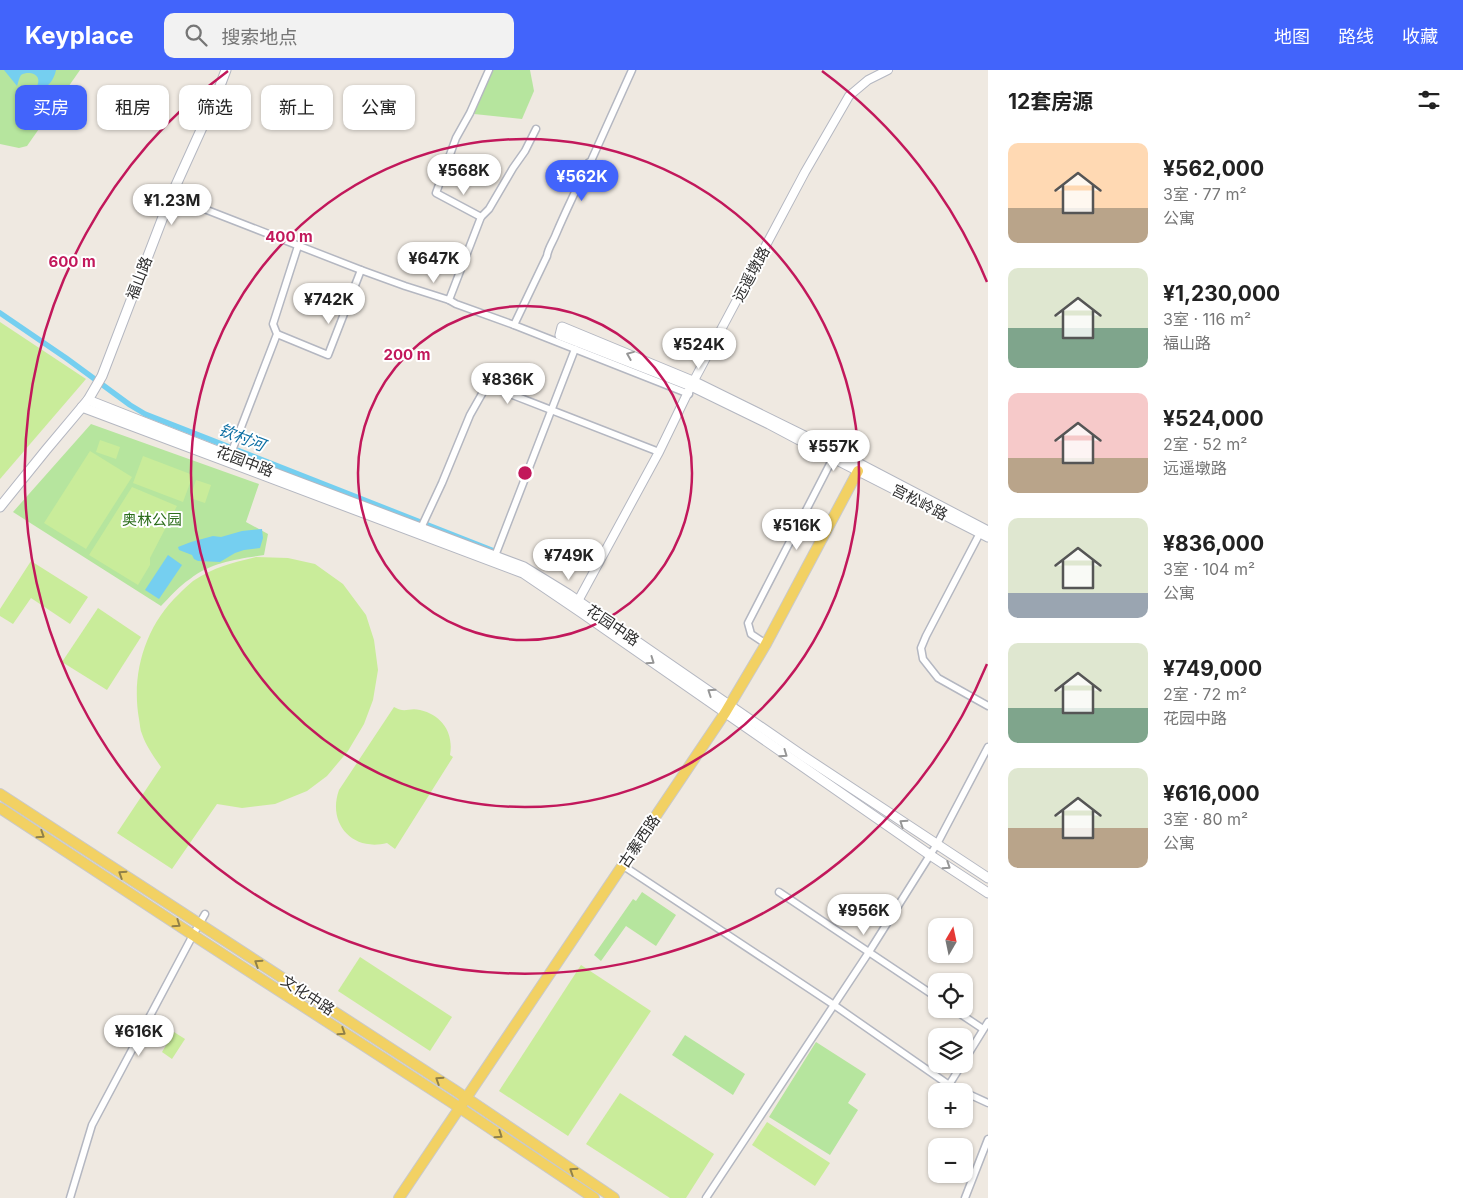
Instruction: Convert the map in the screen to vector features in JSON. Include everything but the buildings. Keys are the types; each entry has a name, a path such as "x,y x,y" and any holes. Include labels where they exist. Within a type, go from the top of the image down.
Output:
{"main road":[{"name":"福山路","path":"85,403 102,376 171,196 215,99 226,70"},
{"path":"692,387 560,335 562,327 831,449 985,533"},
{"name":"宫松岭路","path":"692,387 985,533"},
{"path":"0,508 85,403 522,574 727,709 930,855 988,893"},
{"name":"花园中路","path":"85,403 231,454 422,525 524,567 578,601 727,709 988,878"},
{"name":"古寨西路","path":"399,1198 727,709 766,644 858,471"},
{"name":"文化中路","path":"0,794 466,1098 614,1198"},
{"name":"文化中路","path":"0,808 594,1198"}],"street":[{"path":"481,217 436,192 456,138 470,112 488,70"},
{"path":"514,325 547,256 568,204 608,127 632,70"},
{"name":"远遥墩路","path":"578,601 659,452 805,172 850,96 868,80 888,70"},
{"path":"449,300 481,217 489,210 525,151 536,129"},
{"path":"171,196 361,270 449,300 575,349 692,387"},
{"path":"231,454 277,334 273,324 298,246"},
{"path":"277,334 328,355 361,270"},
{"path":"495,556 575,349"},
{"path":"422,525 442,483 470,415 487,385 659,452"},
{"path":"766,644 751,634 748,623 832,458"},
{"path":"985,533 921,648 923,659 938,678 988,706"},
{"path":"706,1198 869,952 937,844 988,747"},
{"path":"622,865 834,1005 945,1083"},
{"path":"779,892 928,992"},
{"path":"70,1198 92,1125 192,935 205,914"},
{"path":"966,1018 983,1029"},
{"path":"973,1046 988,1022"},
{"path":"973,1097 988,1104"},
{"path":"965,1198 988,1139"}],"green space":[{"path":"0,70 80,70 70,85 15,85 15,130 38,130 27,146 19,148 0,144"},
{"path":"491,70 530,70 534,91 522,119 474,114"},
{"path":"0,322 86,379 0,479"},
{"name":"奥林公园","path":"91,424 259,484 246,522 268,534 264,555 226,562 198,573 182,585 161,606 13,512"},
{"path":"100,440 120,447 116,459 96,452"},
{"path":"90,451 132,477 86,549 44,523"},
{"path":"143,456 193,475 183,502 133,483"},
{"path":"196,480 211,485 205,503 190,498"},
{"path":"132,487 177,506 150,558 150,565 138,585 89,555"},
{"path":"256,557 288,558 315,564 343,584 366,615 374,640 378,670 373,700 364,724 348,751 327,776 307,791 275,804 242,808 217,804 172,869 117,833 161,767 150,751 140,727 137,685 143,652 157,621 167,607 191,583 216,569"},
{"path":"31,561 88,597 70,624 31,598 13,624 0,616 0,609"},
{"path":"98,608 141,637 107,690 62,662"},
{"path":"394,707 401,710 420,710 435,716 448,732 451,747 450,755 453,757 395,849 387,843 374,845 353,839 340,824 336,802 339,790"},
{"path":"642,892 676,915 656,946 626,926 601,961 594,955 633,899 636,901"},
{"path":"360,957 452,1017 430,1051 338,991"},
{"path":"581,965 651,1011 568,1136 499,1091"},
{"path":"174,1032 185,1039 172,1059 162,1052"},
{"path":"685,1035 745,1074 733,1095 672,1055"},
{"path":"816,1042 866,1074 848,1103 858,1110 830,1155 769,1117"},
{"path":"620,1093 714,1154 686,1198 670,1198 586,1144"},
{"path":"767,1122 830,1163 815,1186 752,1145"}],"water":[{"path":"4,70 56,70 54,77 48,85 38,85 37,77 32,73 28,73 21,75 16,85"},
{"path":"262,529 263,538 260,548 235,553 220,562 198,561 192,555 179,550 178,547 213,536 221,537 242,531"},
{"path":"168,555 182,565 159,599 145,590"}],"waterway":[{"name":"钦村河","path":"0,313 145,414 494,551"}]}
